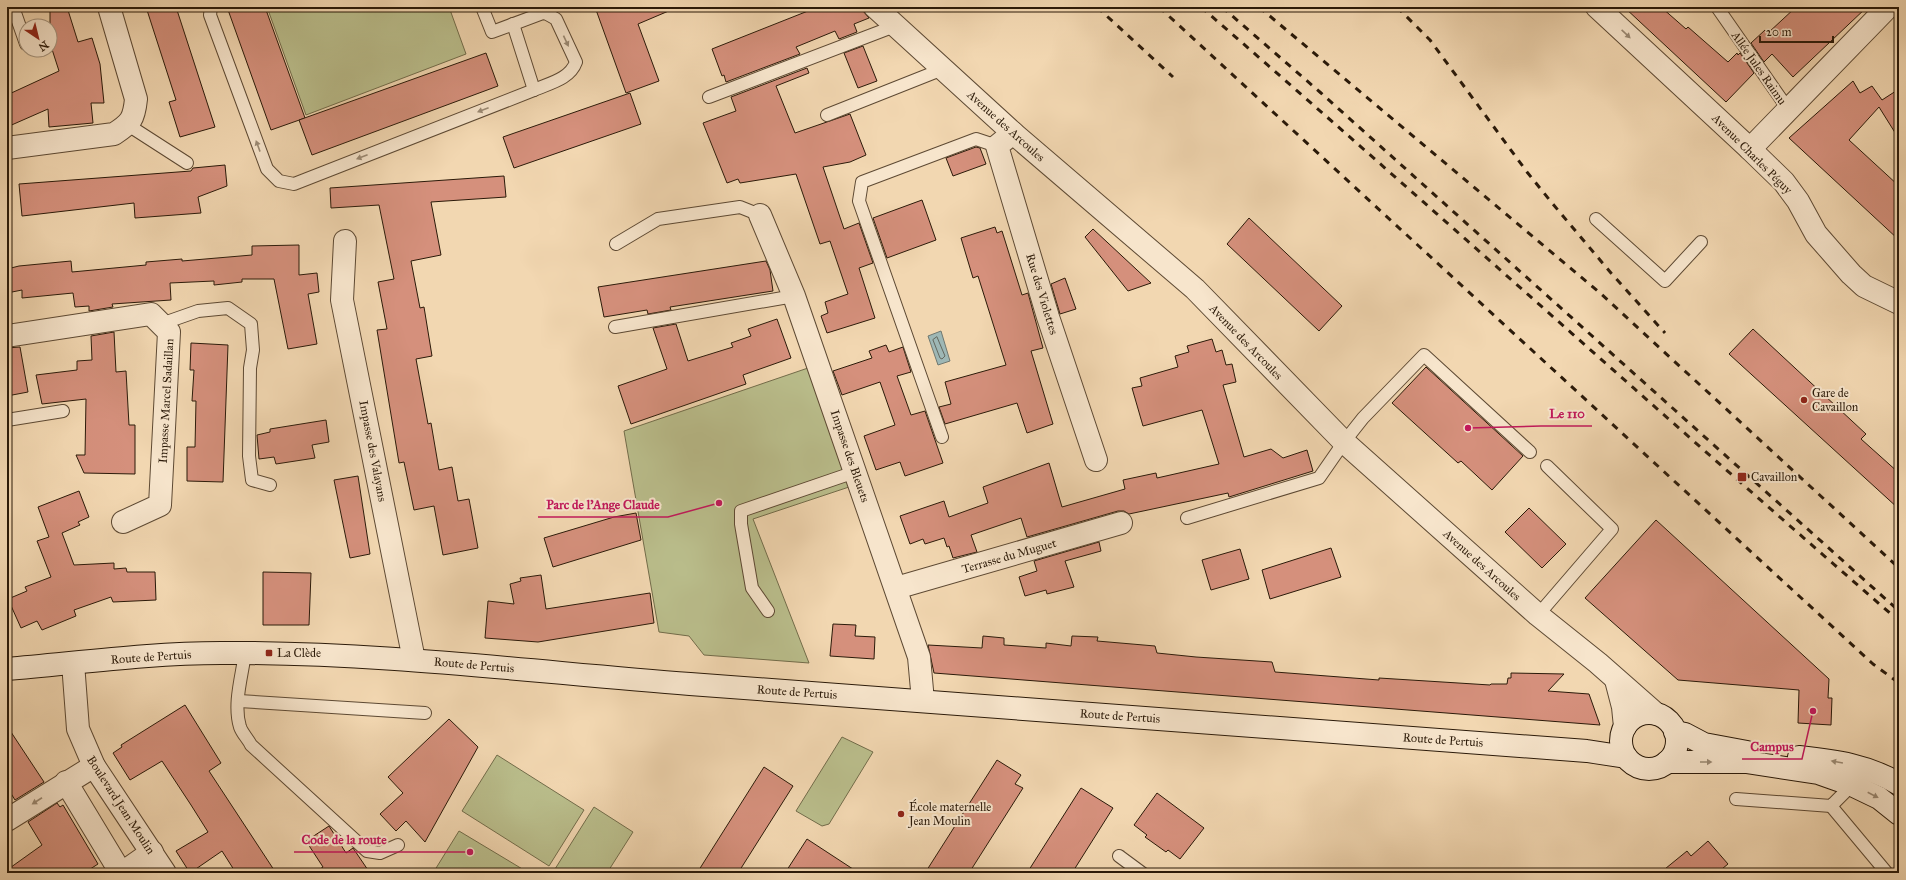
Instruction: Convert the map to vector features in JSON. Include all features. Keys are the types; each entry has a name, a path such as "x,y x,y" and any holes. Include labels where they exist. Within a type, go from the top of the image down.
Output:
{"street":[{"path":"7,148 114,134 128,125 135,114 136,99 109,7"},
{"name":"Avenue des Arcoules","path":"875,7 943,69 1005,139 1195,289 1344,442 1538,615 1616,680 1645,702 1656,714"},
{"name":"Avenue Charles Péguy","path":"1597,7 1784,182 1798,201 1816,234 1851,274 1864,286 1899,303"},
{"path":"1750,149 1888,7"},
{"name":"Rue des Violettes","path":"1005,139 1048,317 1096,460"},
{"name":"Impasse des Bleuets","path":"760,215 794,296 920,657 923,701"},
{"name":"Impasse des Valayans","path":"345,241 342,300 414,660"},
{"name":"Impasse Marcel Sadaillan","path":"7,336 151,314 170,332 160,505 123,522"},
{"name":"Terrasse du Muguet","path":"896,588 1121,524"},
{"name":"Route de Pertuis","path":"7,669 177,654 245,653 414,660 687,684 1587,751 1626,757"},
{"name":"Boulevard Jean Moulin","path":"73,663 78,729 94,766 165,873"},
{"path":"1616,680 1623,707 1624,729 1621,740 1622,749 1626,757 1633,764 1641,768 1650,769 1660,767 1668,762 1676,748 1675,732 1665,718 1656,714 1647,713 1638,715 1630,720 1624,729"},
{"name":"Route de Pertuis","path":"1587,751 1608,741 1624,729"},
{"path":"1675,732 1685,734 1704,744 1747,752 1836,761 1865,768 1899,784"},
{"path":"1668,762 1746,762 1818,773 1852,785 1879,798 1899,814"},
{"path":"7,820 94,766"},
{"path":"66,782 122,873 152,852"}],"lane":[{"path":"13,7 18,21"},
{"path":"212,7 210,15 267,169 279,181 294,184 534,90 565,76 573,70 576,62 556,19 541,10 513,24 492,32 482,7"},
{"name":"Allée Jules Raimu","path":"1717,7 1788,109"},
{"path":"513,24 534,90"},
{"path":"709,98 895,26"},
{"path":"826,115 943,69"},
{"path":"128,125 187,163"},
{"path":"942,437 858,201 862,182 976,138 1005,139"},
{"path":"616,244 658,219 740,207 760,215"},
{"path":"1596,219 1666,281 1701,242"},
{"path":"615,327 794,296"},
{"path":"161,324 198,311 228,308 251,324 253,350 250,368 249,456 252,480 270,485"},
{"path":"1186,518 1319,478 1363,418 1424,355 1530,452"},
{"path":"7,420 63,411"},
{"path":"1538,615 1612,528 1547,466"},
{"path":"768,611 752,588 741,511 855,472"},
{"path":"245,653 238,716 240,728 251,745 367,851 380,853 398,845"},
{"path":"239,701 425,713"},
{"path":"1831,806 1852,785"},
{"path":"1736,799 1831,806 1887,873"},
{"path":"1119,856 1142,873"}],"green space":[{"path":"267,7 449,7 466,54 306,115"},
{"path":"808,368 849,487 753,519 809,663 704,655 689,636 659,632 624,431"},
{"path":"842,737 873,752 829,824 822,826 796,811"},
{"path":"497,755 584,810 549,866 462,811"},
{"path":"594,807 633,832 607,873 560,873 555,869"},
{"path":"459,831 529,873 433,873"}],"water":[{"path":"941,331 950,361 938,365 928,336"}],"building":[{"path":"50,7 67,7 78,42 92,38 100,64 104,103 91,103 93,123 49,127 48,109 7,127 7,95 59,71 55,58 58,58 58,18 50,18"},
{"path":"146,7 176,7 215,127 180,137 169,102 176,100"},
{"path":"227,7 265,7 305,118 271,130"},
{"path":"595,7 678,7 638,24 659,81 626,93"},
{"path":"818,7 863,7 863,11 869,18 854,24 857,32 839,39 835,31 796,47 800,54 726,82 724,75 722,76 712,49"},
{"path":"1624,7 1661,7 1686,29 1688,27 1728,62 1737,53 1738,55 1740,53 1754,73 1726,102"},
{"path":"1796,7 1867,7 1793,77 1772,54 1764,62 1751,43 1765,30 1768,33"},
{"path":"863,46 877,81 858,88 844,53"},
{"path":"486,53 498,86 312,155 299,120"},
{"path":"807,68 809,73 776,86 795,133 850,114 866,155 850,162 823,167 844,229 859,223 873,263 859,268 875,318 827,333 821,316 828,313 825,302 848,294 830,241 820,244 796,174 740,183 738,179 727,183 703,123 736,111 731,97"},
{"path":"1853,81 1860,93 1872,86 1882,100 1899,89 1899,139 1879,107 1849,140 1899,186 1899,240 1789,138"},
{"path":"630,93 641,124 514,168 503,137"},
{"path":"976,147 980,148 986,164 953,176 946,158"},
{"path":"225,165 227,186 198,197 201,213 135,218 134,203 22,216 19,184 191,171 193,168"},
{"path":"504,176 506,197 431,202 441,255 411,261 420,308 424,307 432,356 416,359 428,424 431,423 439,470 452,467 458,501 469,499 478,548 443,555 434,506 414,510 404,462 399,463 377,330 387,329 378,282 394,279 379,205 331,208 330,188"},
{"path":"922,200 936,240 887,258 873,218"},
{"path":"1249,218 1342,306 1319,331 1227,244"},
{"path":"995,227 997,233 1002,231 1022,295 1028,293 1043,348 1031,351 1053,424 1027,433 1017,403 945,424 939,407 951,404 945,382 1006,365 978,276 973,278 961,238"},
{"path":"1093,229 1151,283 1128,291 1085,237"},
{"path":"299,245 299,275 317,273 319,292 308,294 317,344 288,349 274,279 242,279 242,282 214,285 214,281 170,283 171,300 112,304 113,307 89,311 89,306 75,307 73,293 22,298 22,290 7,293 7,269 19,266 71,261 72,272 146,265 146,262 182,259 182,261 252,255 252,246"},
{"path":"766,261 770,270 773,291 670,307 671,310 648,314 647,310 604,317 598,287"},
{"path":"1065,278 1076,309 1060,314 1051,284"},
{"path":"777,319 791,358 743,375 746,384 631,424 618,386 667,369 653,328 676,324 688,361 733,347 731,343 751,336 748,329"},
{"name":"Gare de Cavaillon","path":"1753,329 1866,434 1861,439 1899,473 1899,509 1729,354"},
{"path":"114,332 116,372 126,371 129,425 135,425 135,474 84,473 76,455 85,455 86,399 42,404 36,375 77,370 77,361 92,360 91,336"},
{"path":"1212,339 1216,352 1222,350 1226,365 1232,364 1236,382 1223,385 1244,457 1271,449 1283,458 1307,450 1313,471 1229,497 1228,493 1129,514 1124,511 1118,511 1027,537 1021,518 971,535 977,552 953,558 949,546 947,547 944,538 925,544 923,539 910,544 900,516 944,501 949,517 988,503 983,487 1049,463 1062,507 1125,489 1123,480 1156,473 1157,478 1219,464 1202,410 1143,426 1132,388 1142,386 1140,378 1178,367 1175,356 1189,352 1187,346"},
{"path":"191,343 228,345 223,482 187,481 187,447 195,447 196,401 192,401 194,370 190,370"},
{"path":"886,345 889,352 903,347 911,372 897,376 911,415 925,411 943,463 905,476 900,462 876,470 864,436 895,425 880,382 842,395 833,371 872,358 869,351"},
{"path":"20,347 28,392 7,396 7,348"},
{"path":"1426,367 1523,456 1492,490 1461,461 1458,463 1392,403"},
{"path":"326,420 329,442 312,445 315,458 276,464 274,457 259,459 257,435 270,432 270,429"},
{"path":"358,476 370,554 350,558 334,480"},
{"path":"79,491 89,517 78,522 80,525 62,533 74,565 114,563 114,569 126,568 127,572 155,572 156,600 113,602 111,597 74,610 76,616 42,630 37,621 21,628 8,599 27,591 25,587 51,577 37,541 49,537 38,507"},
{"path":"1529,508 1566,544 1542,568 1505,532"},
{"path":"636,513 641,540 553,567 544,538 614,517"},
{"path":"1656,520 1829,679 1828,698 1832,698 1831,725 1798,723 1799,690 1678,680 1585,598"},
{"path":"1099,542 1101,551 1065,561 1074,587 1047,594 1046,590 1025,596 1019,577 1037,571 1034,561"},
{"path":"1331,548 1341,577 1270,599 1262,570"},
{"path":"1240,549 1249,579 1211,590 1202,560"},
{"path":"263,572 311,573 309,625 263,625"},
{"path":"541,575 546,609 650,593 654,623 538,642 485,638 488,601 514,604 510,584 521,581 520,578"},
{"path":"833,624 856,625 855,636 875,637 874,659 830,656"},
{"path":"983,636 1004,638 1004,645 1046,648 1046,643 1071,646 1072,636 1098,637 1097,641 1155,646 1157,653 1272,662 1275,672 1379,680 1379,678 1490,685 1507,684 1508,678 1511,678 1511,673 1564,674 1548,691 1589,694 1600,725 934,673 928,645 982,648"},
{"path":"185,705 221,763 209,771 276,873 236,873 222,851 190,873 176,851 208,832 191,805 162,761 130,780 113,753 122,747 121,745"},
{"path":"449,719 478,747 425,842 406,821 396,831 380,814 403,793 388,777"},
{"path":"7,726 44,782 15,800 7,787"},
{"path":"997,760 1021,775 1015,784 1023,788 969,873 925,873"},
{"path":"764,767 793,786 738,873 697,873"},
{"path":"1081,788 1113,808 1072,873 1027,873"},
{"path":"1157,793 1204,828 1180,859 1168,850 1166,852 1145,837 1147,835 1134,825"},
{"path":"57,803 60,807 63,805 98,864 84,873 7,873 7,870 42,845 28,822"},
{"path":"329,826 346,853 353,848 370,873 314,873 323,867 306,841"},
{"path":"807,839 859,873 785,873"},
{"path":"1708,841 1728,864 1717,873 1660,873 1687,851 1691,856"}],"railway":[{"path":"1097,7 1173,77"},
{"path":"1159,7 1873,664 1899,683"},
{"path":"1201,7 1899,621"},
{"path":"1222,7 1321,93 1899,611"},
{"path":"1259,7 1599,292 1899,568"},
{"path":"1397,7 1430,40 1527,172 1552,203 1611,273 1665,333"}],"place":[{"name":"Gare de Cavaillon","path":"1804,400"},
{"name":"Le 110","path":"1468,428"},
{"name":"Cavaillon","path":"1742,477"},
{"name":"Parc de l'Ange Claude","path":"719,503"},
{"name":"La Clède","path":"269,653"},
{"name":"Campus","path":"1813,711"},
{"name":"École maternelle Jean Moulin","path":"901,814"},
{"name":"Code de la route","path":"470,852"}]}
